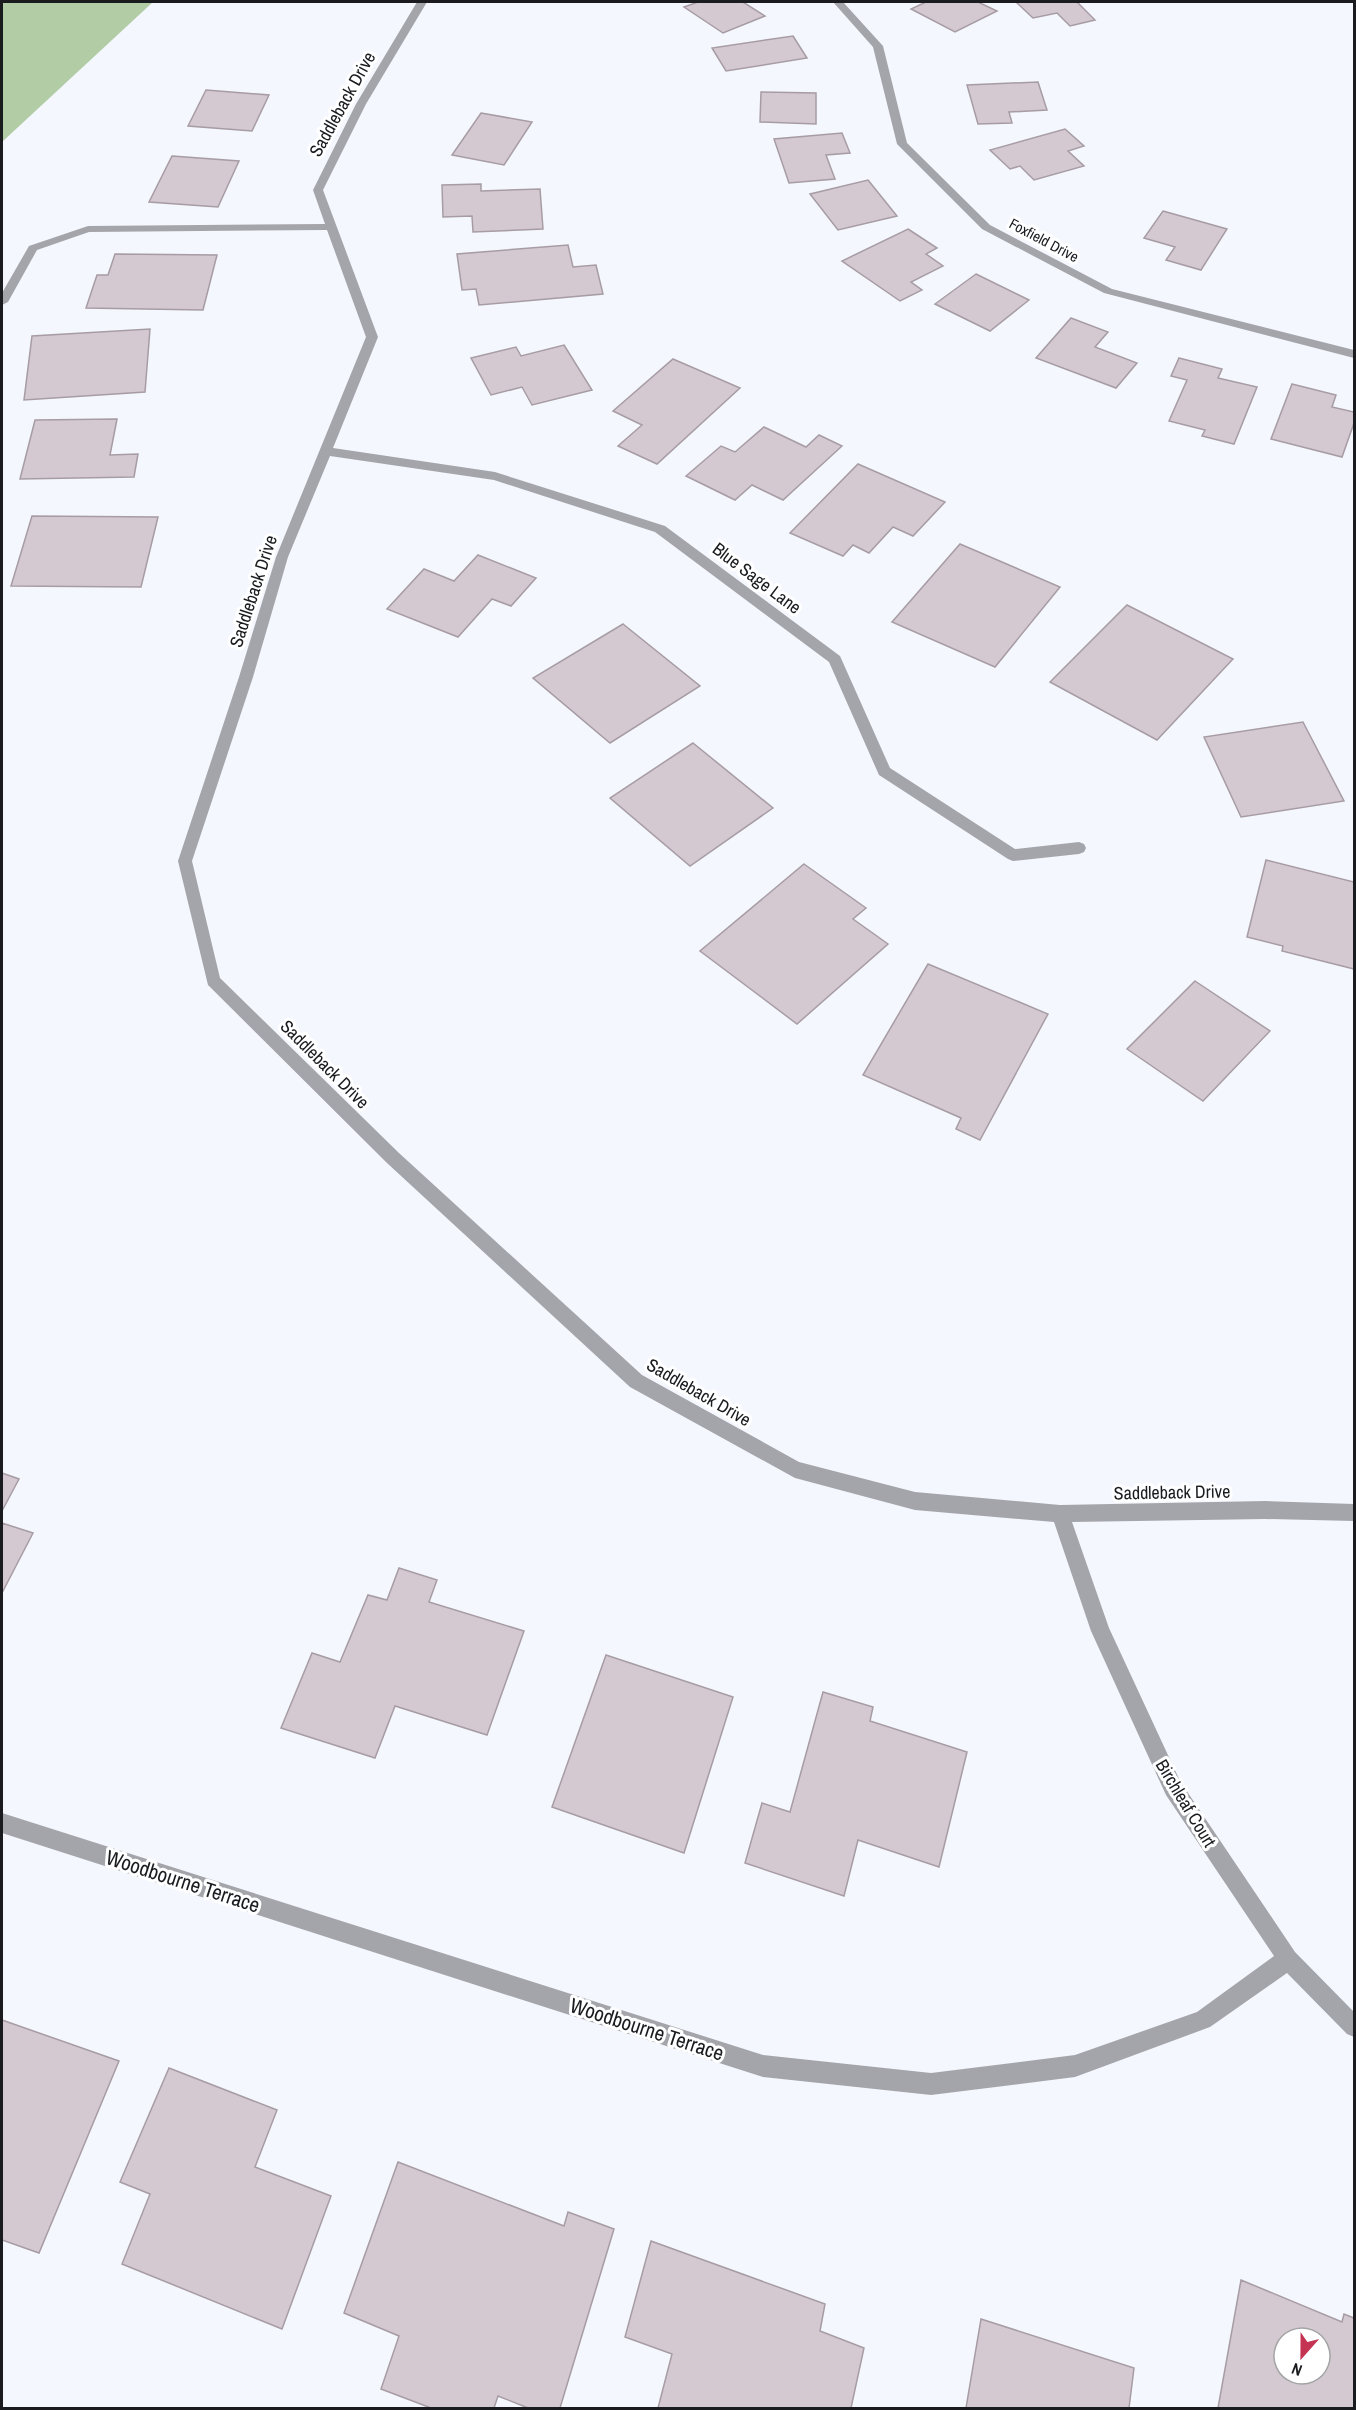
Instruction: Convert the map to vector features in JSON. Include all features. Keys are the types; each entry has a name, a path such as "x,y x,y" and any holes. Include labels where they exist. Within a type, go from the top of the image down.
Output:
{"street":[{"name":"Saddleback Drive","path":"422,2 361,105 318,190 372,337 282,557 246,677 184,861 213,981 393,1158 636,1381 795,1470 915,1502 1060,1514 1265,1510 1354,1512"},
{"name":"Foxfield Drive","path":"838,2 878,46 902,144 986,227 1108,291 1354,354"},
{"path":"2,302 33,248 88,229 331,227"},
{"name":"Blue Sage Lane","path":"324,451 495,476 660,529 835,659 884,771 1013,855 1079,848"},
{"name":"Birchleaf Court","path":"1060,1514 1100,1632 1173,1788 1288,1959 1354,2027"},
{"name":"Woodbourne Terrace","path":"2,1823 763,2066 931,2084 1075,2066 1203,2020 1288,1959"}],"green space":[{"path":"2,2 153,2 2,142"}],"building":[{"path":"698,2 743,2 765,16 723,33 684,7"},
{"path":"926,2 978,2 997,11 955,32 911,9"},
{"path":"1016,2 1077,2 1095,20 1070,26 1057,13 1033,18"},
{"path":"793,36 807,58 726,71 712,48"},
{"path":"1038,82 1047,110 1009,112 1012,123 978,124 967,85"},
{"path":"206,90 269,95 252,131 188,126"},
{"path":"761,92 816,93 816,124 760,122"},
{"path":"481,113 532,122 504,165 452,155"},
{"path":"1065,129 1084,146 1068,151 1084,166 1034,180 1020,166 1010,169 990,150"},
{"path":"842,133 850,153 826,155 835,179 789,183 774,139"},
{"path":"172,156 239,161 218,207 149,202"},
{"path":"868,180 897,216 838,230 810,194"},
{"path":"481,184 481,191 540,189 543,229 473,232 472,216 443,217 442,185"},
{"path":"1163,211 1227,229 1201,270 1166,260 1175,247 1144,238"},
{"path":"908,229 937,248 926,254 943,266 911,282 922,290 900,301 842,261"},
{"path":"568,245 573,267 596,265 603,294 479,305 476,289 462,290 457,254"},
{"path":"115,254 217,255 203,310 86,308 97,275 108,275"},
{"path":"976,274 1029,300 990,331 935,304"},
{"path":"1071,318 1108,332 1095,347 1137,363 1116,388 1036,358"},
{"path":"150,329 145,392 24,400 32,336"},
{"path":"564,345 592,390 532,405 522,387 491,395 471,358 516,347 521,356"},
{"path":"1179,358 1222,369 1218,378 1257,387 1234,444 1202,436 1205,430 1169,421 1187,380 1171,376"},
{"path":"673,359 740,388 657,464 618,446 642,425 613,411"},
{"path":"1292,384 1336,395 1332,407 1354,412 1354,423 1342,457 1271,439"},
{"path":"117,419 110,455 138,454 134,477 20,479 35,420"},
{"path":"764,427 806,447 819,435 842,446 783,500 752,485 735,500 686,476 721,446 735,452"},
{"path":"858,464 945,502 913,536 893,527 869,553 853,545 843,556 790,533"},
{"path":"32,516 158,517 141,587 11,586"},
{"path":"960,544 1060,587 995,667 892,622"},
{"path":"478,555 536,578 511,606 492,599 458,637 387,609 424,569 454,581"},
{"path":"1127,605 1233,659 1157,740 1050,682"},
{"path":"623,624 700,686 610,743 533,678"},
{"path":"1303,722 1344,801 1241,817 1204,737"},
{"path":"693,743 773,808 690,866 610,798"},
{"path":"1266,860 1354,882 1354,969 1282,951 1283,946 1247,937"},
{"path":"804,864 866,908 853,919 888,944 797,1024 700,951"},
{"path":"928,964 1048,1014 980,1140 956,1129 961,1118 863,1075"},
{"path":"1195,981 1270,1031 1203,1101 1127,1049"},
{"path":"2,1473 19,1479 2,1511"},
{"path":"2,1523 33,1533 2,1593"},
{"path":"399,1568 437,1580 429,1602 524,1631 487,1735 395,1706 375,1758 281,1728 312,1653 340,1662 368,1595 387,1600"},
{"path":"606,1655 733,1697 684,1853 552,1807"},
{"path":"823,1692 873,1707 870,1721 967,1752 939,1867 858,1840 844,1896 745,1863 762,1803 790,1812"},
{"path":"2,2020 119,2061 39,2253 2,2240"},
{"path":"169,2068 277,2110 255,2167 331,2196 282,2329 122,2264 150,2194 120,2182"},
{"path":"398,2162 564,2226 568,2212 614,2229 560,2408 528,2408 498,2396 494,2408 431,2408 381,2389 399,2336 344,2313"},
{"path":"651,2241 825,2304 820,2331 864,2348 851,2408 658,2408 672,2354 625,2337"},
{"path":"1241,2280 1342,2322 1344,2314 1354,2318 1354,2408 1218,2408"},
{"path":"981,2319 1134,2368 1129,2408 966,2408"}]}
